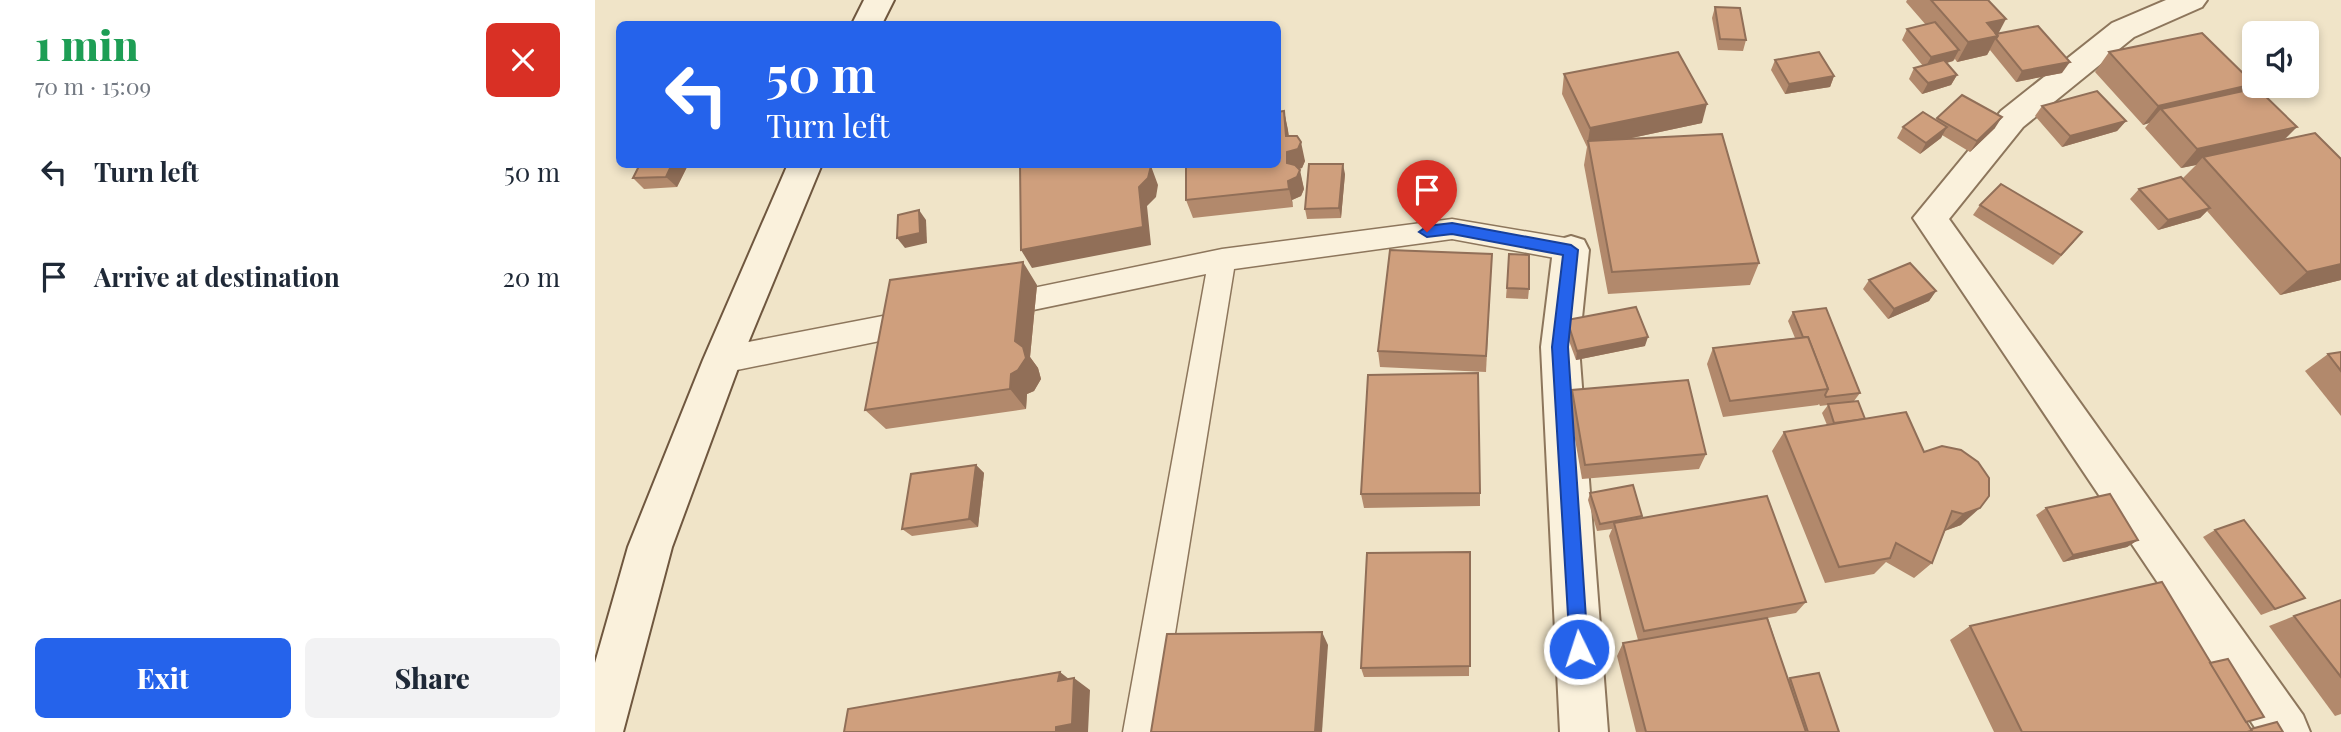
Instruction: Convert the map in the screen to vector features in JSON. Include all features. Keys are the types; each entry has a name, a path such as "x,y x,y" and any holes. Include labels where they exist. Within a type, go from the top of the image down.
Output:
{"street":[{"path":"868,21 879,0"},
{"path":"2192,0 2123,30 2012,119 1930,218 2287,732"},
{"path":"599,732 650,547 722,360 803,168"},
{"path":"1571,250 1560,347 1584,732"}],"lane":[{"path":"722,360 1222,260 1327,244 1452,229 1571,250"},
{"path":"1141,732 1222,260"}],"building":[{"path":"1931,0 1988,0 2006,19 1987,23 1998,36 1968,42"},
{"path":"1715,7 1740,8 1746,40 1720,39"},
{"path":"1935,22 1959,50 1931,57 1907,29"},
{"path":"2038,26 2070,62 2022,71 1996,39 1996,34"},
{"path":"2202,33 2242,72 2242,87 2158,106 2109,52"},
{"path":"1678,52 1707,104 1590,128 1564,74"},
{"path":"1819,52 1834,76 1789,84 1775,60"},
{"path":"1944,60 1957,75 1928,83 1914,68"},
{"path":"2097,91 2126,121 2070,136 2042,106"},
{"path":"2242,91 2242,98 2267,98 2297,127 2197,149 2161,109"},
{"path":"1962,95 2002,117 1977,141 1937,118"},
{"path":"1281,111 1284,111 1286,136 1297,136 1301,142 1298,149 1287,152 1287,163 1300,170 1297,177 1288,181 1289,189 1186,200 1186,168 1281,168"},
{"path":"1923,112 1947,127 1926,143 1903,127"},
{"path":"2315,133 2341,159 2341,264 2307,272 2203,157"},
{"path":"1722,134 1759,263 1612,272 1588,141"},
{"path":"1309,164 1343,164 1339,208 1305,209"},
{"path":"638,168 670,168 666,177 633,178"},
{"path":"1020,168 1150,168 1148,178 1139,187 1143,227 1021,250"},
{"path":"2181,177 2210,208 2168,220 2139,189"},
{"path":"2001,184 2082,232 2061,255 1980,205"},
{"path":"919,210 920,233 897,238 898,215"},
{"path":"1390,250 1492,254 1486,356 1378,351"},
{"path":"1509,254 1529,255 1529,289 1507,288"},
{"path":"1023,262 1015,341 1023,347 1026,358 1018,370 1011,374 1010,389 865,410 890,280"},
{"path":"1910,263 1936,291 1894,309 1869,280"},
{"path":"1636,307 1648,337 1577,351 1567,320"},
{"path":"1826,308 1860,393 1826,397 1828,389 1808,337 1803,337 1793,312"},
{"path":"1808,337 1828,389 1730,401 1713,348"},
{"path":"2341,352 2341,371 2328,354"},
{"path":"1478,373 1480,493 1361,494 1368,375"},
{"path":"1688,380 1706,454 1585,465 1572,390"},
{"path":"1858,401 1865,419 1834,423 1828,404"},
{"path":"1906,412 1924,452 1942,446 1961,450 1978,462 1989,478 1989,496 1980,508 1963,514 1952,511 1932,563 1896,543 1890,558 1839,567 1784,432"},
{"path":"976,465 969,519 902,529 911,474"},
{"path":"1633,485 1642,516 1600,524 1590,493"},
{"path":"2110,494 2138,540 2073,555 2046,508"},
{"path":"1767,496 1806,602 1644,631 1614,523"},
{"path":"2244,520 2305,598 2275,609 2215,530"},
{"path":"1470,552 1470,666 1361,668 1367,553"},
{"path":"2162,582 2252,731 2022,732 1970,626"},
{"path":"2341,600 2341,677 2294,616"},
{"path":"1767,618 1806,732 1646,732 1623,643"},
{"path":"1322,632 1315,732 1151,732 1167,634"},
{"path":"2228,659 2264,717 2246,722 2210,663"},
{"path":"1060,672 1058,681 1074,678 1072,724 1056,727 1056,732 844,732 848,709"},
{"path":"1819,673 1839,732 1808,732 1790,678"},
{"path":"2277,722 2283,732 2248,732 2252,731 2251,729"}],"route":[{"path":"1427,232 1452,229 1571,250 1560,347 1579,649"}]}
